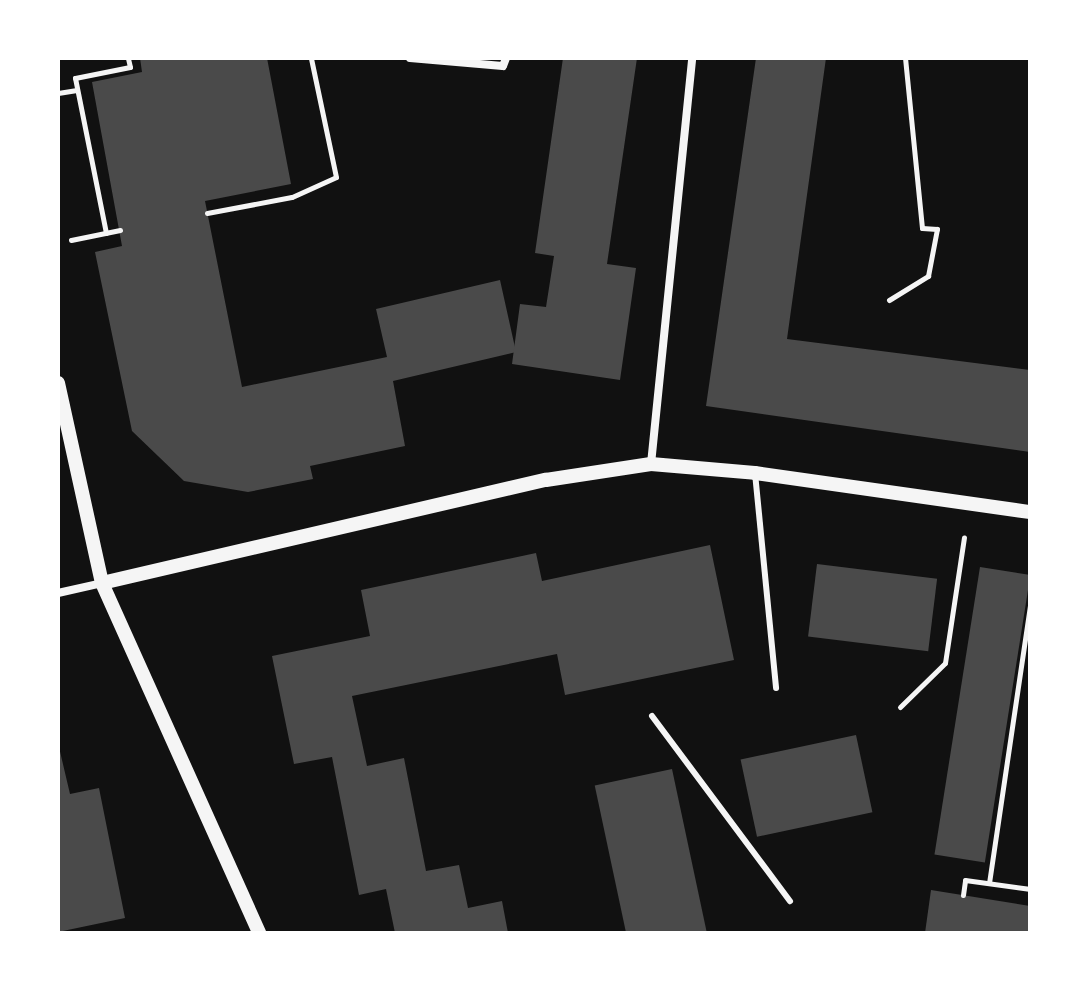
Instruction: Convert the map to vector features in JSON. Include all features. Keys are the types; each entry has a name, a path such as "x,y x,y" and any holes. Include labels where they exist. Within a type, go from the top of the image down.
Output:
{"street":[{"path":"410,58 503,66 506,58"},
{"path":"651,464 692,58"},
{"path":"58,383 102,583 259,933"},
{"path":"58,593 546,480 651,464 755,473 1030,512"}],"lane":[{"path":"755,473 776,688"},
{"path":"652,716 790,901"}],"path":[{"path":"106,233 75,78 130,67 128,58"},
{"path":"207,213 292,197 336,177 311,58"},
{"path":"889,300 928,276 937,229 922,228 905,58"},
{"path":"58,93 77,90"},
{"path":"71,240 120,230"},
{"path":"900,707 945,663 964,537"},
{"path":"989,883 1030,605"},
{"path":"963,895 965,880 1030,889"}],"building":[{"path":"140,58 267,58 291,184 205,201 242,387 387,357 376,309 500,280 516,352 393,381 405,446 310,466 313,479 248,492 184,481 132,431 95,252 122,246 92,82 142,72"},
{"path":"563,58 637,58 607,264 636,268 620,380 512,364 520,304 546,307 554,256 535,253"},
{"path":"756,58 826,58 787,339 1030,370 1030,452 706,406"},
{"path":"710,545 734,660 565,695 557,654 352,696 367,766 404,758 426,871 459,865 468,908 502,901 508,933 395,933 386,889 359,895 332,757 294,764 272,656 370,636 361,590 536,553 542,581"},
{"path":"817,564 937,579 928,651 808,636"},
{"path":"980,567 1030,575 985,862 934,854"},
{"path":"856,735 872,812 757,837 741,760"},
{"path":"58,743 70,794 99,788 125,918 58,932"},
{"path":"672,769 707,932 626,933 595,785"},
{"path":"931,890 1030,906 1030,933 925,933"}]}
